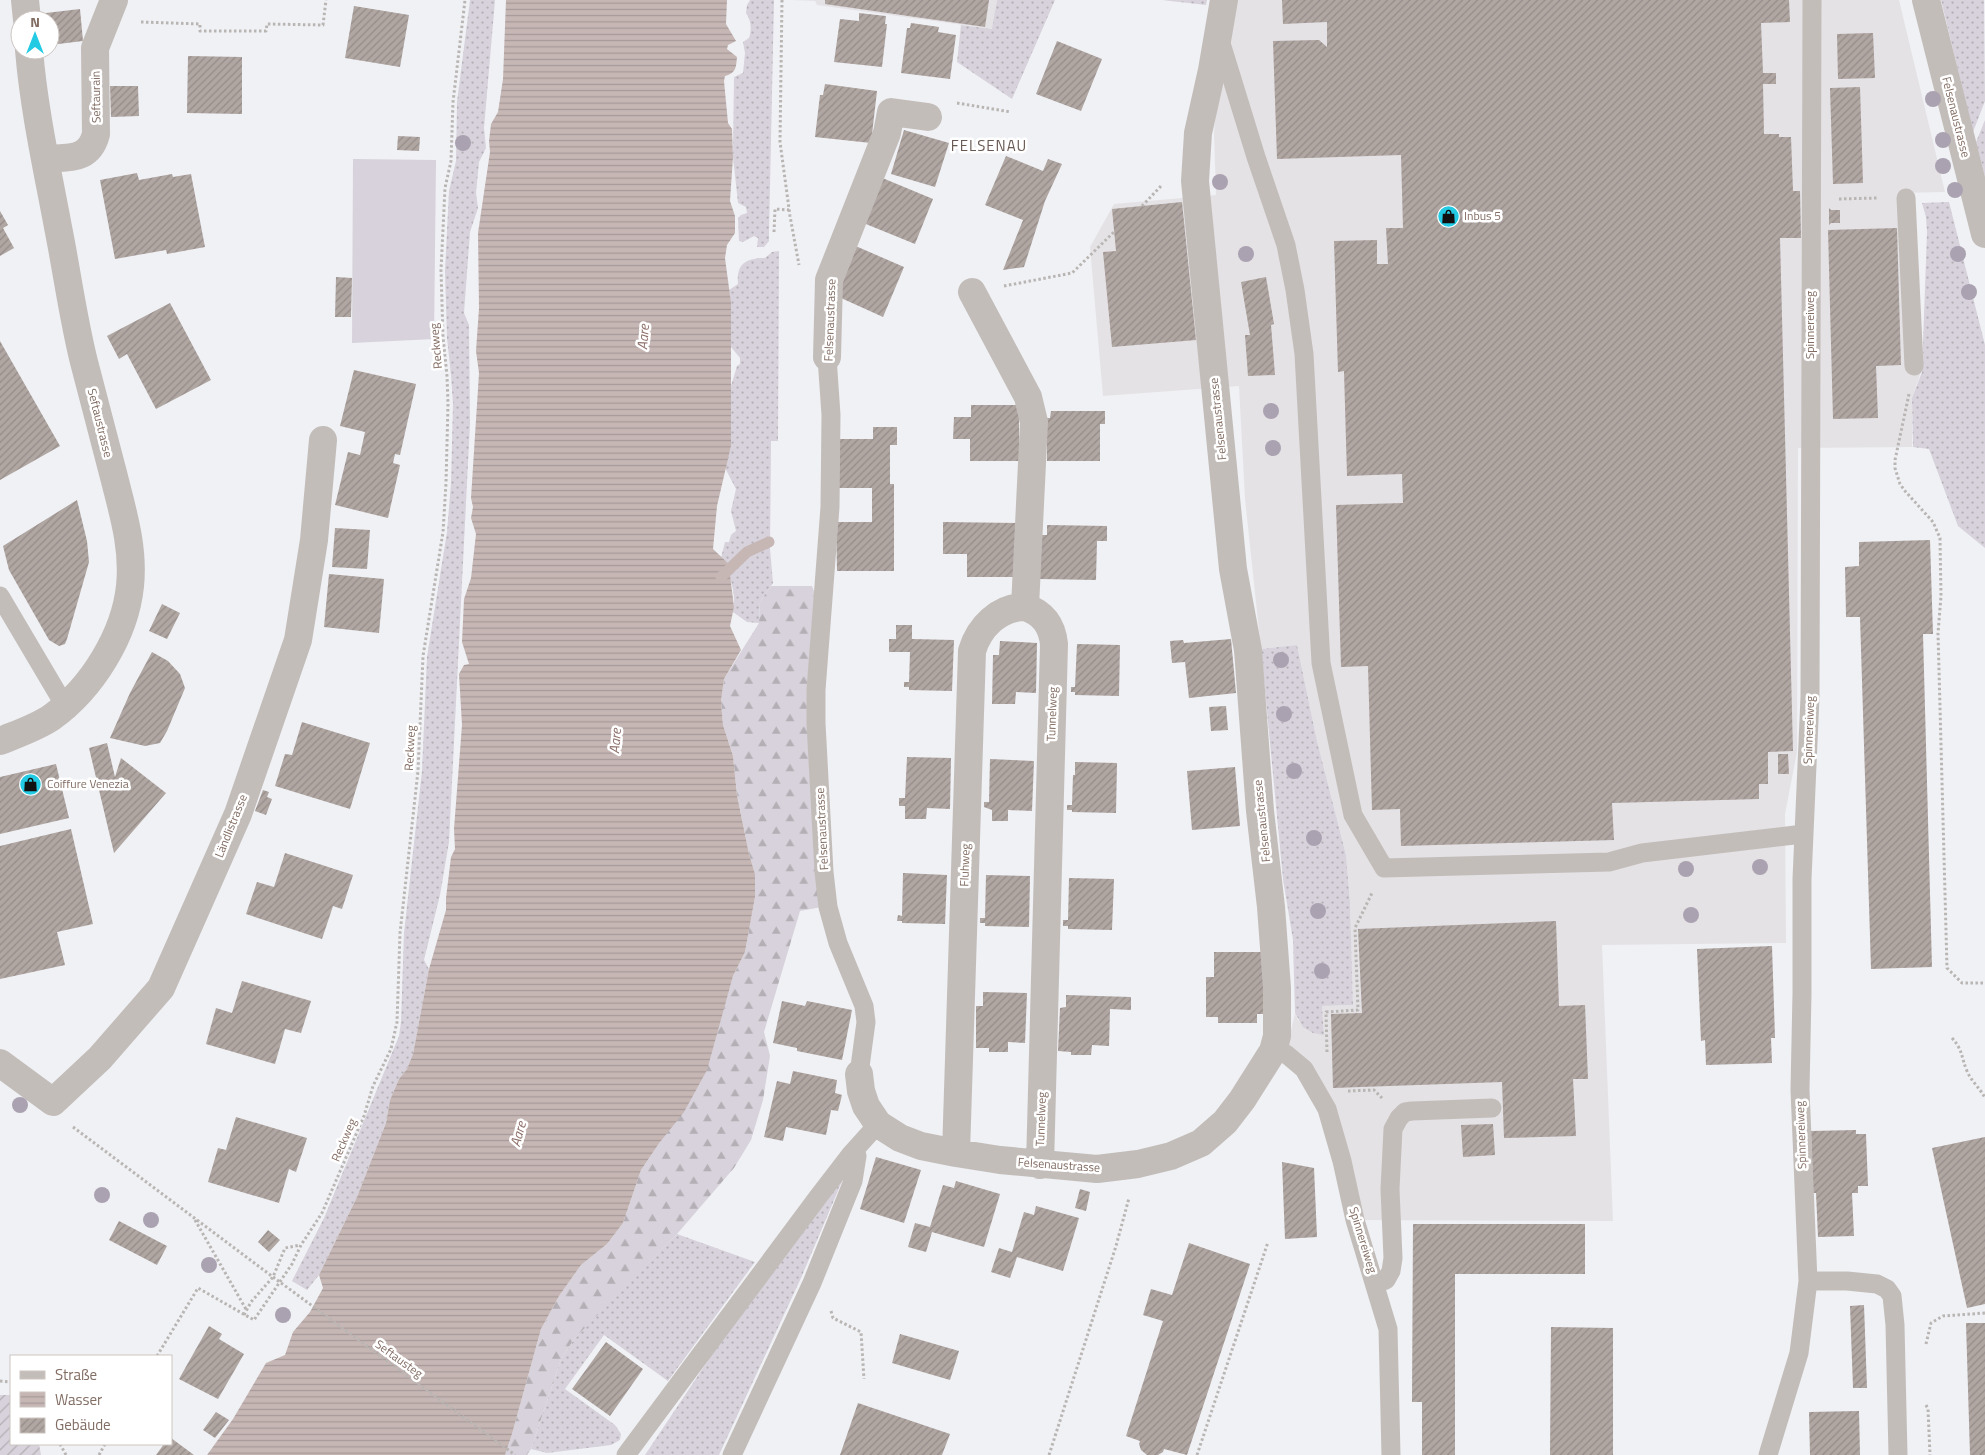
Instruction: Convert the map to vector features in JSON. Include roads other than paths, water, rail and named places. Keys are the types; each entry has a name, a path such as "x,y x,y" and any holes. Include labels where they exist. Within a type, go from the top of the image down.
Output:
{"street":[{"name":"Felsenaustrasse","path":"859,1074 861,1091 866,1106 878,1124 900,1138 921,1146 956,1153 1096,1169 1138,1164 1188,1150 1212,1135 1242,1100 1273,1051 1277,1036 1277,988 1271,907 1260,811 1248,650 1233,569 1196,188 1198,133 1224,0"},
{"name":"Felsenaustrasse","path":"1926,0 1985,234"},
{"name":"Seftaurain","path":"46,159 81,155 89,151 94,143 96,134 96,48 111,6"},
{"name":"Seftaustrasse","path":"0,741 24,732 51,717 74,698 98,668 112,642 122,619 130,587 131,560 128,530 84,360 32,85 30,60"},
{"name":"Felsenaustrasse","path":"827,357 829,280 887,133 891,112 928,117"},
{"path":"972,292 1028,397 1032,410 1034,422 1025,607"},
{"name":"Ländlistrasse","path":"0,1063 53,1102 100,1058 161,988 238,814 298,640 314,540 323,440"},
{"name":"Fluhweg","path":"956,1153 972,651 976,639 990,621 1008,610 1016,607 1025,607"},
{"name":"Tunnelweg","path":"1025,607 1036,611 1043,617 1053,632 1054,644 1040,1164"}],"lane":[{"name":"Spinnereiweg","path":"1768,1455 1799,1353 1808,1281 1800,1101 1803,834 1810,697 1812,0"},
{"path":"1218,34 1256,157 1286,245 1295,290 1304,354 1318,643 1321,663 1354,815 1384,868 1609,862 1650,852 1803,834"},
{"path":"1906,198 1914,366"},
{"name":"Felsenaustrasse","path":"827,357 831,415 830,507 816,690 816,723 823,854 828,907 838,943 864,1006 866,1022 859,1074"},
{"path":"0,596 65,706"},
{"name":"Spinnereiweg","path":"1273,1051 1286,1054 1304,1069 1327,1109 1356,1220 1388,1329 1391,1455"},
{"path":"1375,1282 1386,1280 1391,1271 1393,1258 1390,1189 1391,1151 1393,1129 1398,1118 1405,1112 1412,1111 1492,1108"},
{"path":"626,1455 818,1196 878,1124"},
{"path":"732,1455 812,1283 853,1181 857,1156 855,1150"},
{"path":"1808,1281 1877,1284 1887,1289 1892,1296 1894,1308 1898,1455"}],"water":[{"name":"Aare","path":"506,0 727,0 726,24 736,41 728,45 727,49 737,57 735,70 725,76 724,81 728,123 732,129 733,157 730,201 735,216 735,233 727,245 725,258 731,303 731,446 717,506 713,549 734,569 730,575 734,607 730,626 741,650 724,679 721,701 723,725 733,756 737,795 755,874 755,897 745,952 733,976 707,1070 684,1112 641,1170 623,1223 607,1244 581,1265 559,1296 541,1329 505,1455 207,1455 233,1419 266,1363 285,1355 293,1332 310,1312 323,1288 319,1275 357,1197 386,1123 390,1100 413,1054 429,969 446,910 451,857 455,849 454,829 462,725 459,674 464,665 469,664 462,642 464,599 471,578 476,534 471,518 473,507 471,498 479,373 476,351 479,308 478,233 490,152 491,124 498,112 503,79"}],"waterway":[{"path":"721,577 747,552 769,542"}],"place":[{"name":"Inbus 5","path":"1448,216"},
{"name":"Coiffure Venezia","path":"31,784"}],"district":[{"name":"FELSENAU","path":"989,146"}]}
